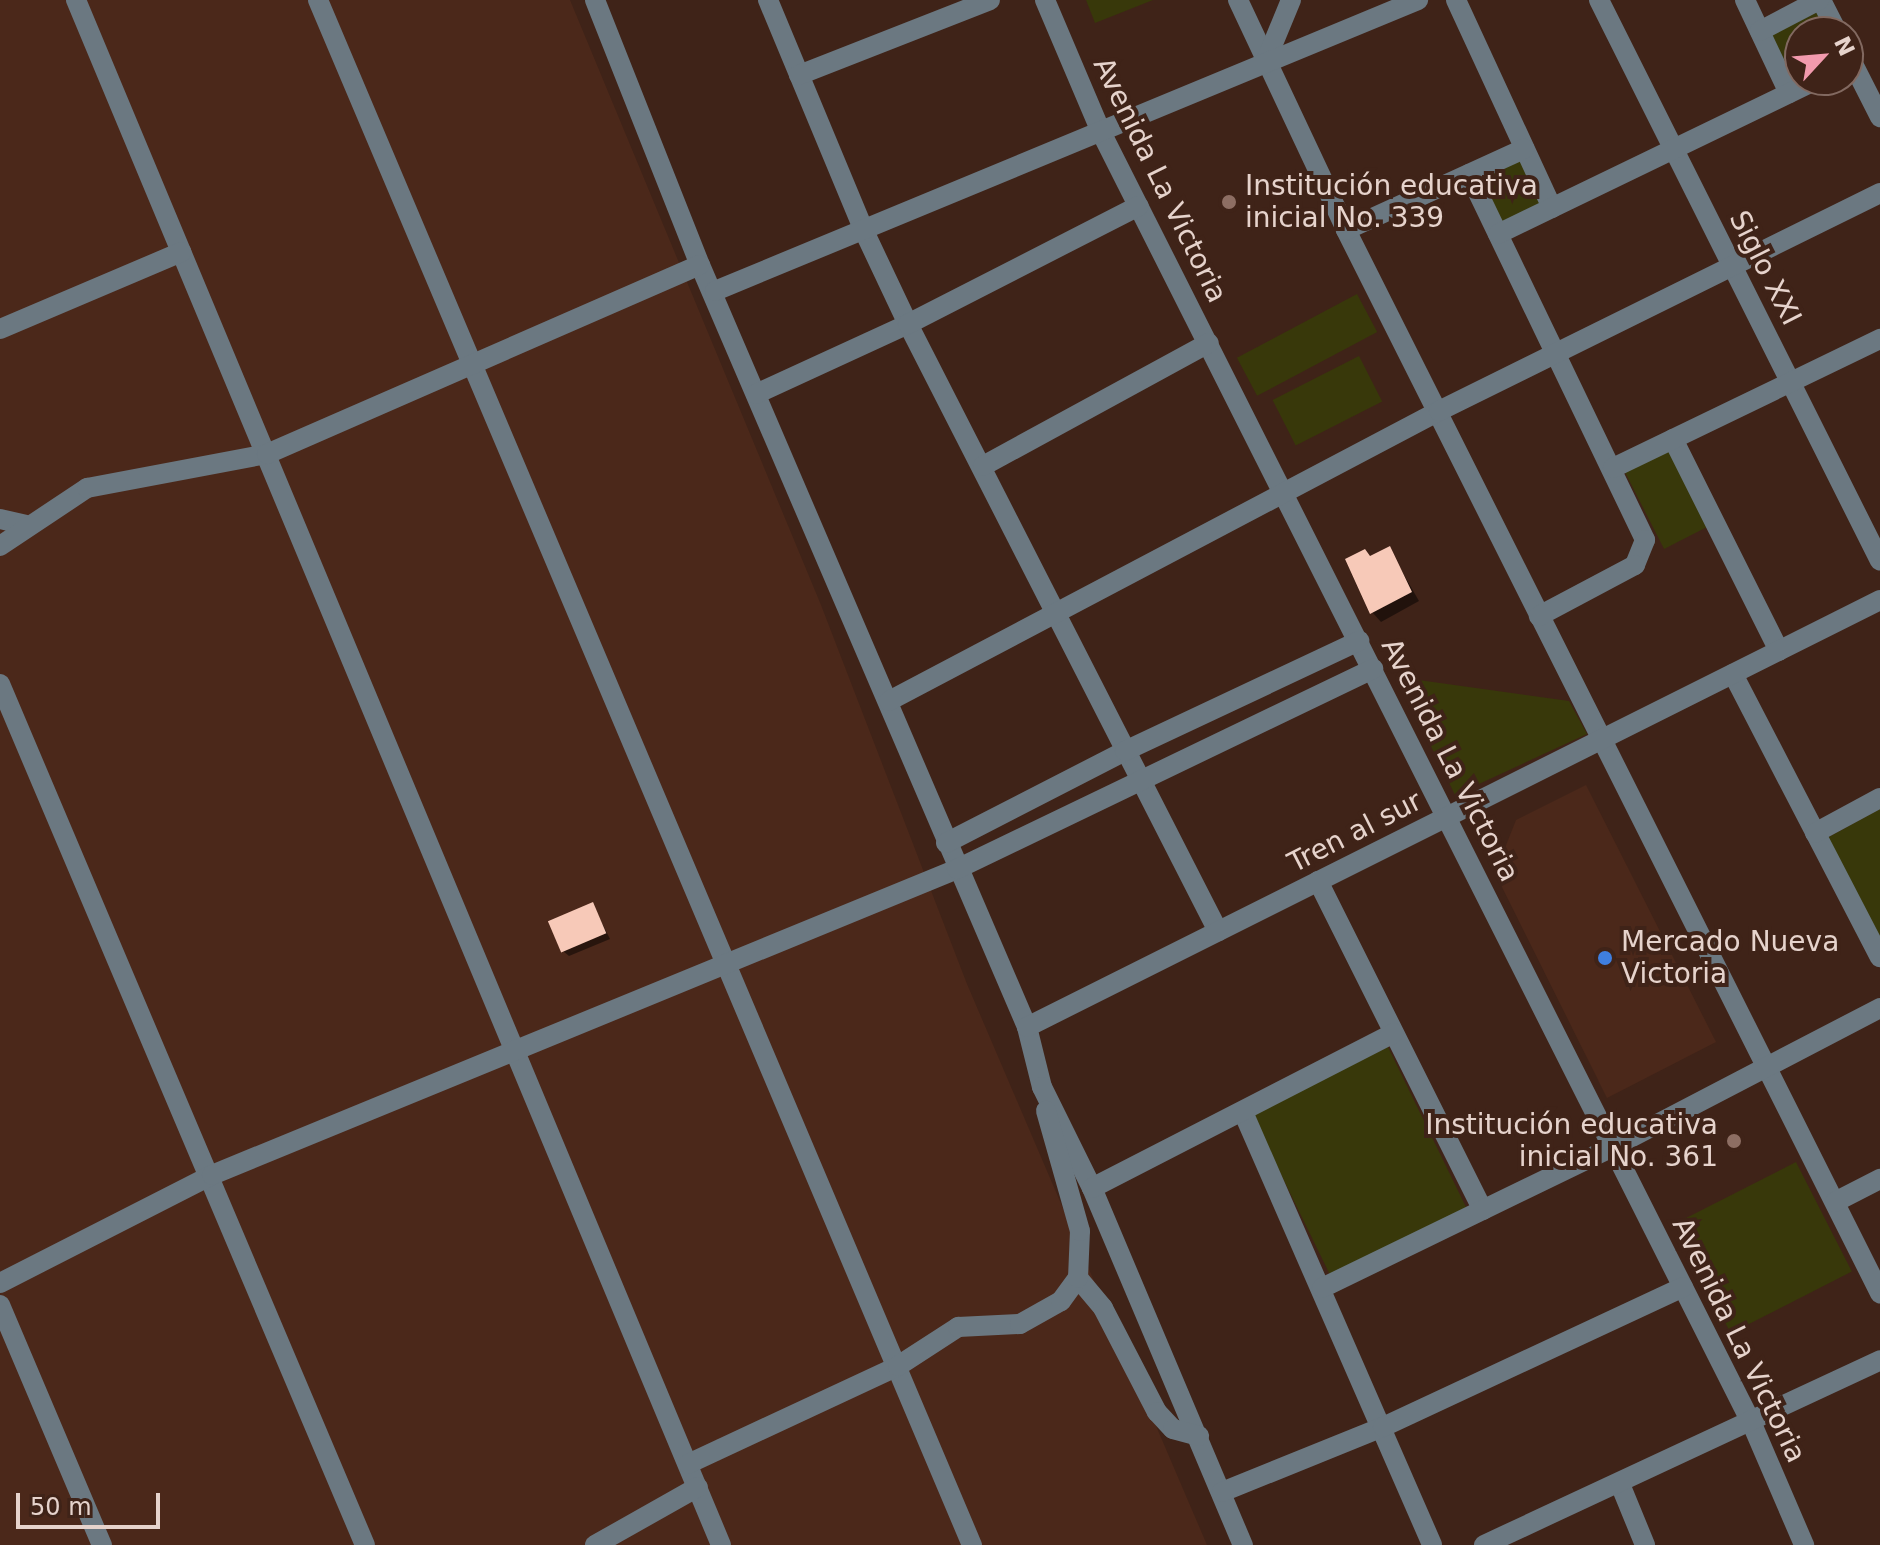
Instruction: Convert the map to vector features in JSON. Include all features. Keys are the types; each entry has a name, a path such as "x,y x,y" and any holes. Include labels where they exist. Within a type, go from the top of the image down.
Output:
{"street":[{"path":"76,0 721,1545"},
{"path":"318,0 728,962 972,1545"},
{"path":"595,0 700,265 715,291 957,869 1027,1027 1050,1135 1080,1231 1078,1278 1061,1301 1041,1314 1020,1324 958,1327 898,1366 688,1464"},
{"path":"768,0 864,231 908,324 1218,931"},
{"path":"799,75 990,0"},
{"name":"Avenida La Victoria","path":"1045,0 1102,134 1752,1424 1804,1545"},
{"path":"1238,0 1346,230 1880,1293"},
{"path":"1265,63 1291,0"},
{"path":"715,291 1102,134 1418,0"},
{"path":"1456,0 1552,208"},
{"name":"Siglo XXI","path":"1599,0 1880,561"},
{"path":"1745,0 1784,82"},
{"path":"1760,31 1820,0"},
{"path":"1864,88 1880,117"},
{"path":"1498,234 1784,95"},
{"path":"1346,230 1524,149"},
{"path":"1469,174 1645,540 1643,553 1635,565 1539,616"},
{"path":"889,701 1439,411 1880,193"},
{"path":"756,394 908,324 1139,206"},
{"path":"0,329 181,252"},
{"path":"0,546 25,525 87,488 267,454 700,265"},
{"path":"1613,468 1880,339"},
{"path":"983,466 1209,343"},
{"path":"1673,439 1779,651"},
{"path":"0,519 25,525"},
{"name":"Tren al sur","path":"1027,1027 1880,600"},
{"path":"946,843 1125,751 1359,641"},
{"path":"0,1283 212,1175 957,869 1373,669"},
{"path":"1733,674 1880,957"},
{"path":"0,684 212,1175 365,1545"},
{"path":"1815,833 1880,798"},
{"path":"1318,881 1483,1210"},
{"path":"1322,1288 1613,1147 1880,1008"},
{"path":"1092,1188 1394,1033"},
{"path":"1042,1087 1092,1188 1243,1545"},
{"path":"1243,1112 1432,1545"},
{"path":"1835,1202 1880,1179"},
{"path":"1078,1278 1103,1308 1157,1412 1173,1429 1199,1436"},
{"path":"1222,1492 1383,1427 1683,1287"},
{"path":"0,1305 102,1545"},
{"path":"1484,1545 1752,1424 1880,1360"},
{"path":"1620,1484 1645,1545"},
{"path":"595,1545 698,1487"}],"shaded area":[{"path":"0,0 570,0 821,605 967,984 1207,1545 0,1545"},
{"path":"1086,0 1153,0 1095,23"},
{"path":"1784,28 1784,63 1771,35"},
{"path":"1521,158 1545,205 1501,227 1477,180"},
{"path":"1357,294 1377,332 1257,396 1237,358"},
{"path":"1359,356 1382,401 1296,445 1273,400"},
{"path":"1670,446 1710,525 1664,549 1624,470"},
{"path":"1397,677 1569,701 1587,734 1455,795"},
{"name":"Mercado Nueva Victoria","path":"1586,785 1716,1042 1607,1098 1495,873 1516,820"},
{"path":"1880,809 1880,941 1827,838"},
{"path":"1388,1047 1466,1208 1330,1275 1251,1114"},
{"path":"1796,1162 1852,1272 1731,1333 1675,1224"}],"building":[{"path":"1390,546 1412,592 1370,614 1345,559 1365,549 1370,556"},
{"path":"593,902 606,933 561,952 548,921"}],"place":[{"name":"Institución educativa inicial No. 339","path":"1229,202"},
{"name":"Mercado Nueva Victoria","path":"1605,958"},
{"name":"Institución educativa inicial No. 361","path":"1734,1141"}]}
